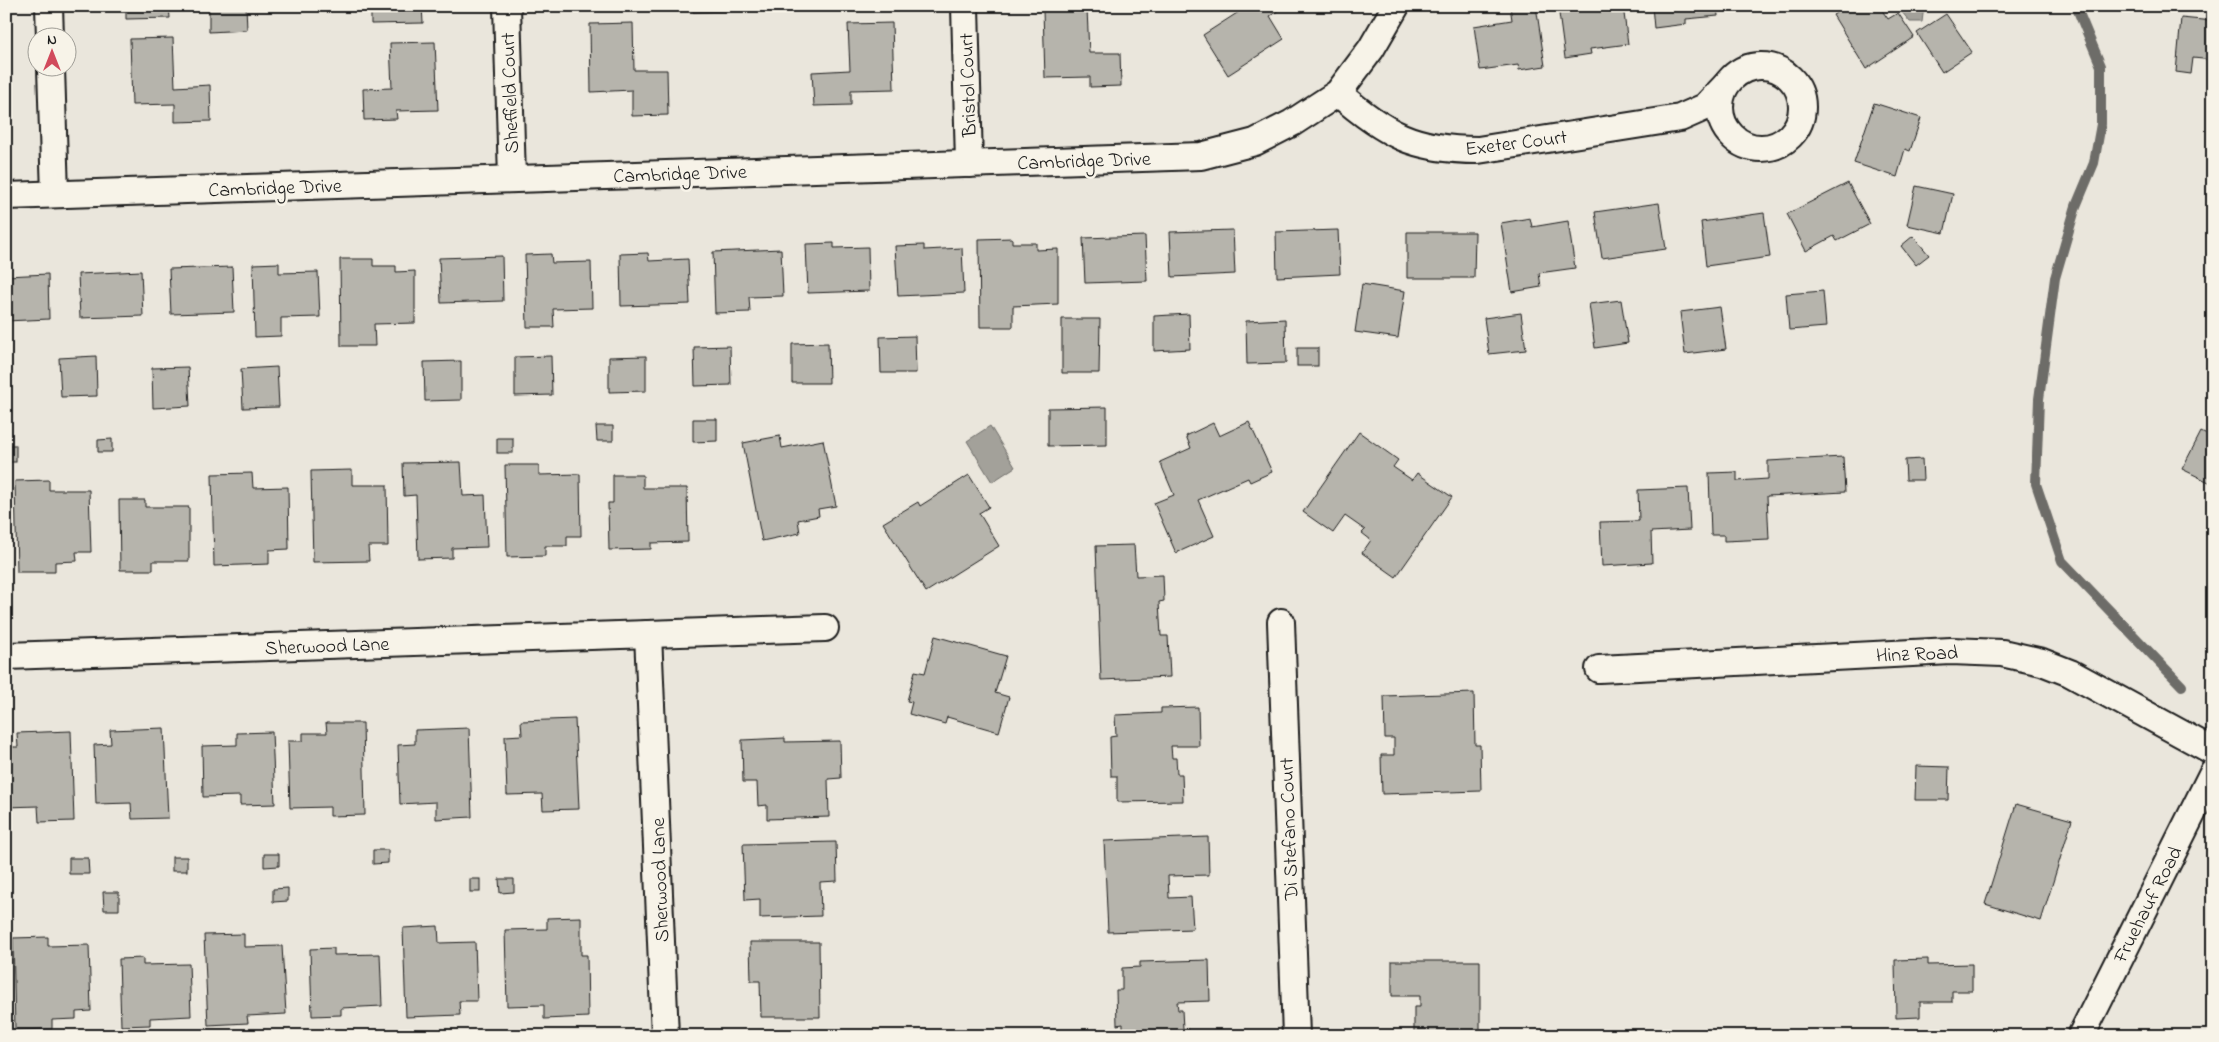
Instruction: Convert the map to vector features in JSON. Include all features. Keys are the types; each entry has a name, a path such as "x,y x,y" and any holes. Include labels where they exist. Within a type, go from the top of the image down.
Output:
{"street":[{"path":"49,6 50,28"},
{"name":"Sheffield Court","path":"506,6 512,179"},
{"name":"Bristol Court","path":"965,6 970,164"},
{"path":"1338,93 1371,49 1396,6"},
{"name":"Exeter Court","path":"1338,93 1385,130 1414,143 1448,150 1478,150 1680,118 1705,107 1736,75 1748,68 1762,67 1775,69 1786,75 1795,84 1801,96 1802,109 1799,122 1793,133 1783,142 1771,147 1758,148 1745,144 1705,123 1680,118"},
{"path":"51,78 55,194"},
{"path":"1726,86 1721,98 1720,112 1724,126 1733,137"},
{"name":"Cambridge Drive","path":"6,196 1201,156 1255,142 1292,123 1338,93"},
{"name":"Di Stefano Court","path":"1281,622 1296,1036"},
{"name":"Sherwood Lane","path":"6,656 825,628"},
{"name":"Sherwood Lane","path":"648,634 665,1036"},
{"name":"Hinz Road","path":"1599,669 1951,651 2002,653 2042,662 2070,674 2213,751"},
{"name":"Fruehauf Road","path":"2081,1036 2213,772"}],"shaded area":[{"path":"1897,6 1924,6 1922,22 1910,22"},
{"path":"990,426 1015,467 992,482 967,441"}],"building":[{"path":"126,6 169,6 170,18 126,19"},
{"path":"209,6 246,6 247,30 209,32"},
{"path":"371,6 422,6 423,23 371,24"},
{"path":"693,6 731,6 731,11 693,12"},
{"path":"1248,6 1285,6 1270,16 1284,39 1228,75 1203,35"},
{"path":"1510,6 1536,6 1545,66 1519,70 1518,65 1480,70 1474,26 1512,20"},
{"path":"1558,6 1623,6 1628,44 1590,49 1591,54 1565,58"},
{"path":"1652,6 1717,6 1718,16 1686,19 1686,24 1654,28"},
{"path":"1847,6 1879,6 1888,19 1898,13 1914,37 1866,69 1833,15"},
{"path":"1087,9 1089,53 1120,53 1121,86 1090,87 1090,77 1045,78 1043,10"},
{"path":"1946,14 1972,52 1942,72 1917,33"},
{"path":"2181,18 2213,21 2213,60 2193,58 2191,74 2176,72"},
{"path":"633,23 634,70 667,70 668,115 632,116 632,90 591,92 590,24"},
{"path":"892,23 894,89 851,90 851,105 814,106 812,72 850,70 848,24"},
{"path":"173,38 175,87 210,85 211,121 175,122 175,104 132,105 130,39"},
{"path":"435,42 438,110 396,111 397,119 364,120 363,89 392,88 390,43"},
{"path":"1874,103 1921,118 1910,151 1905,149 1897,177 1854,163"},
{"path":"1848,183 1870,224 1837,241 1834,236 1806,251 1787,214"},
{"path":"1916,186 1953,194 1944,233 1907,225"},
{"path":"1659,203 1666,249 1602,258 1595,212"},
{"path":"1764,213 1770,257 1706,266 1701,222"},
{"path":"1530,218 1532,227 1568,221 1575,268 1539,273 1541,287 1512,292 1501,223"},
{"path":"1233,230 1235,274 1172,277 1170,232"},
{"path":"1338,230 1340,274 1277,277 1276,232"},
{"path":"1407,232 1475,232 1474,278 1407,278"},
{"path":"1145,236 1147,281 1085,283 1083,238"},
{"path":"1913,236 1929,255 1916,265 1901,246"},
{"path":"1012,238 1012,243 1036,243 1036,250 1058,249 1058,304 1013,306 1013,327 980,327 979,239"},
{"path":"834,243 834,248 868,247 869,291 808,293 806,244"},
{"path":"924,245 924,250 962,248 964,293 898,296 895,246"},
{"path":"781,249 783,296 749,297 750,312 715,313 713,252"},
{"path":"648,253 649,261 688,259 690,304 621,306 620,254"},
{"path":"551,254 552,263 591,262 592,308 553,309 554,327 527,327 525,255"},
{"path":"502,256 503,301 441,303 439,258"},
{"path":"340,259 373,259 373,266 396,266 396,272 415,271 415,323 374,324 375,346 341,346"},
{"path":"279,263 279,273 318,272 320,317 281,318 281,336 255,337 253,264"},
{"path":"232,267 234,312 171,314 169,269"},
{"path":"141,271 143,316 80,318 78,274"},
{"path":"48,274 49,319 6,321 6,276"},
{"path":"1362,284 1405,291 1398,338 1355,332"},
{"path":"1823,291 1826,327 1789,330 1786,294"},
{"path":"1621,300 1628,343 1595,348 1589,304"},
{"path":"1720,307 1726,349 1685,354 1680,312"},
{"path":"1521,313 1526,350 1489,354 1484,318"},
{"path":"1189,314 1190,349 1154,351 1154,316"},
{"path":"1062,319 1100,319 1099,373 1062,373"},
{"path":"1285,319 1286,363 1247,364 1246,321"},
{"path":"915,336 916,373 881,373 880,337"},
{"path":"828,343 829,383 792,383 792,344"},
{"path":"730,346 731,385 695,386 694,347"},
{"path":"1297,348 1318,348 1318,366 1297,366"},
{"path":"96,356 97,396 61,397 59,358"},
{"path":"551,356 552,395 515,396 515,357"},
{"path":"646,356 646,391 609,392 609,357"},
{"path":"461,361 461,400 425,401 424,362"},
{"path":"188,367 190,406 153,408 152,368"},
{"path":"277,367 279,407 243,408 241,369"},
{"path":"1107,407 1107,445 1048,446 1048,408"},
{"path":"693,419 717,419 717,441 693,442"},
{"path":"1249,422 1272,472 1250,482 1248,478 1198,500 1214,536 1176,553 1154,503 1174,495 1160,462 1191,448 1186,436 1213,423 1219,436"},
{"path":"596,426 613,426 613,441 597,441"},
{"path":"1359,432 1398,460 1393,467 1412,480 1417,473 1452,497 1396,577 1362,553 1371,540 1362,533 1365,530 1345,516 1333,533 1303,512"},
{"path":"2201,432 2213,438 2213,484 2182,469"},
{"path":"780,436 782,448 823,440 836,506 818,509 819,516 798,520 800,533 762,541 743,443"},
{"path":"497,438 513,438 513,453 497,453"},
{"path":"112,439 112,452 98,452 98,440"},
{"path":"6,445 16,445 16,462 6,462"},
{"path":"1843,457 1845,492 1767,496 1769,539 1724,541 1724,535 1711,535 1709,473 1737,472 1737,481 1768,479 1768,461"},
{"path":"1922,459 1923,480 1906,480 1905,460"},
{"path":"461,462 463,496 485,495 487,547 452,548 452,558 418,559 416,495 404,496 403,463"},
{"path":"505,465 539,465 539,475 580,474 581,536 567,536 567,546 545,546 545,556 507,557"},
{"path":"352,470 352,485 387,485 388,546 368,546 369,561 313,562 311,471"},
{"path":"252,473 253,488 288,487 289,549 269,550 269,564 214,566 212,474"},
{"path":"613,475 643,475 643,488 687,488 688,542 651,543 651,549 609,550 608,503 613,503"},
{"path":"969,475 989,507 979,513 999,546 926,592 883,523 918,502 920,506"},
{"path":"49,480 49,490 89,490 91,552 76,552 77,561 55,562 55,572 17,572 15,481"},
{"path":"1688,488 1690,530 1651,532 1652,563 1602,566 1600,522 1639,521 1638,490"},
{"path":"119,500 145,500 145,507 189,507 189,561 153,561 153,570 120,570"},
{"path":"1134,545 1136,576 1163,575 1164,601 1159,602 1161,636 1168,636 1170,677 1101,680 1096,546"},
{"path":"935,636 1006,656 995,693 1009,697 999,732 947,717 945,724 909,714 912,702 907,701 915,671 925,673"},
{"path":"1474,693 1475,745 1480,745 1481,791 1382,794 1381,755 1394,755 1394,738 1385,738 1384,696"},
{"path":"1198,707 1199,746 1171,746 1172,758 1176,758 1177,774 1182,774 1183,801 1117,802 1117,776 1111,776 1110,737 1116,736 1115,715 1161,713 1161,708"},
{"path":"575,719 579,809 543,810 542,794 507,795 505,736 522,735 521,721"},
{"path":"326,723 363,723 365,815 330,816 330,807 290,808 288,741 303,741 303,733 327,733"},
{"path":"164,728 168,818 132,819 131,803 96,804 94,745 111,744 110,730"},
{"path":"469,728 472,817 436,819 436,802 400,804 398,745 415,744 415,730"},
{"path":"71,731 74,821 39,822 38,806 6,807 6,747 18,747 17,733"},
{"path":"272,732 275,804 240,805 240,796 203,797 202,746 237,745 237,733"},
{"path":"785,738 785,742 840,741 841,778 828,779 829,817 767,819 767,805 758,806 757,782 743,782 742,740"},
{"path":"1916,766 1949,767 1948,800 1915,800"},
{"path":"2016,804 2072,820 2041,921 1985,904"},
{"path":"1208,837 1209,875 1168,876 1169,898 1191,897 1193,929 1108,932 1104,841"},
{"path":"836,842 837,881 820,882 821,916 760,918 760,899 745,900 743,844"},
{"path":"373,850 388,850 388,863 373,864"},
{"path":"264,854 279,854 279,866 264,867"},
{"path":"172,857 187,857 187,871 172,871"},
{"path":"69,858 88,858 89,874 69,874"},
{"path":"470,879 480,879 480,892 470,892"},
{"path":"499,879 514,879 514,892 500,893"},
{"path":"288,888 288,901 273,902 273,889"},
{"path":"103,892 119,892 119,910 104,910"},
{"path":"581,917 581,955 587,955 588,1017 544,1019 544,1005 507,1006 505,930 547,929 547,918"},
{"path":"438,926 439,943 475,942 477,1001 459,1001 460,1015 406,1017 403,928"},
{"path":"244,934 244,947 282,946 286,1014 247,1016 248,1023 208,1025 204,935"},
{"path":"48,937 48,946 89,945 91,1011 76,1012 76,1019 52,1020 52,1029 15,1030 13,938"},
{"path":"750,942 819,942 820,1017 761,1017 760,981 751,981"},
{"path":"334,948 334,955 380,954 382,1006 341,1008 341,1015 312,1016 310,949"},
{"path":"143,958 143,965 189,964 191,1016 150,1018 150,1025 121,1026 119,959"},
{"path":"1928,959 1928,965 1972,964 1972,991 1952,991 1952,1002 1920,1002 1920,1017 1896,1018 1895,960"},
{"path":"1209,960 1210,1001 1177,1002 1178,1010 1182,1010 1183,1029 1188,1029 1188,1036 1123,1036 1123,1024 1117,1025 1116,990 1122,990 1122,968 1140,967 1140,962"},
{"path":"1392,961 1480,961 1480,1036 1414,1036 1414,1007 1420,1007 1420,996 1392,996"}],"waterway":[{"path":"2076,6 2101,66 2101,124 2094,163 2076,206 2055,278 2039,399 2036,484 2062,561 2182,686"}]}
